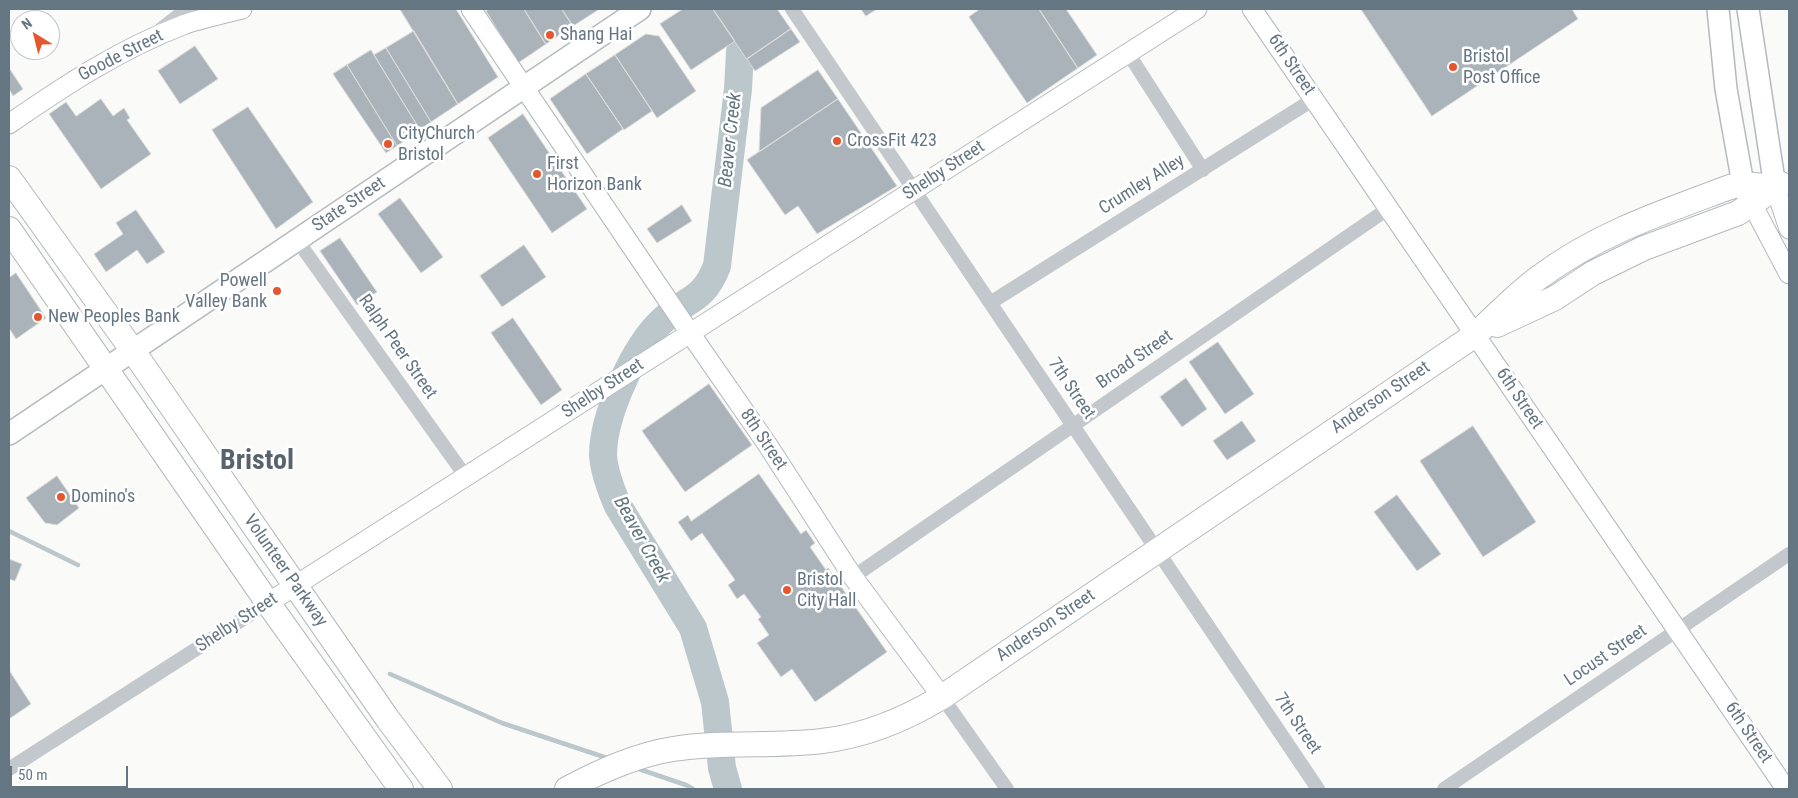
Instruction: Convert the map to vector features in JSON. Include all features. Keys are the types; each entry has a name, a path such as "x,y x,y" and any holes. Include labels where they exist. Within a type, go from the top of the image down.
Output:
{"highway":[{"name":"Volunteer Parkway","path":"9,178 132,351 387,718 440,789"},
{"path":"1748,194 1782,183"},
{"name":"Anderson Street","path":"567,789 597,773 650,754 674,749 822,741 864,734 919,711 1475,335 1555,298 1593,273 1644,248 1738,213 1748,194"},
{"name":"Volunteer Parkway","path":"9,229 268,604 401,789"}],"main road":[{"name":"State Street","path":"9,434 640,9"},
{"path":"1718,9 1726,89 1748,194"},
{"path":"1748,9 1782,183"}],"street":[{"path":"144,42 187,9"},
{"name":"Goode Street","path":"9,124 73,80 144,42 184,25 242,9"},
{"name":"8th Street","path":"471,9 686,329 767,444 853,577 1007,789"},
{"name":"7th Street","path":"792,9 1318,789"},
{"name":"Shelby Street","path":"9,769 608,386 686,329 914,190 1197,9"},
{"name":"6th Street","path":"1252,9 1786,789"},
{"path":"1128,53 1202,170"},
{"name":"Crumley Alley","path":"990,303 1314,99"},
{"path":"1782,183 1789,229"},
{"path":"1748,194 1789,274"},
{"name":"Broad Street","path":"853,577 1388,208"},
{"name":"Ralph Peer Street","path":"297,240 466,477"},
{"name":"Locust Street","path":"1444,789 1789,554"}],"building":[{"path":"400,9 456,9 498,77 458,104"},
{"path":"490,9 524,9 546,44 518,63 486,11"},
{"name":"Shang Hai","path":"524,9 562,9 573,26 546,44"},
{"path":"562,9 597,9 598,10 573,26"},
{"path":"683,9 713,9 735,41 691,70 660,24"},
{"path":"713,9 777,9 791,29 747,59"},
{"path":"861,9 877,9 866,16"},
{"path":"980,9 1039,9 1078,68 1027,103 969,17"},
{"path":"1039,9 1066,9 1097,55 1078,68"},
{"name":"Bristol Post Office","path":"1361,9 1572,9 1578,19 1432,116"},
{"path":"791,29 800,42 755,71 747,59"},
{"path":"414,31 458,104 431,122 386,48"},
{"path":"646,34 659,36 696,91 657,118 615,55"},
{"path":"195,46 218,79 180,104 158,71"},
{"path":"386,48 431,122 420,130 374,55"},
{"path":"371,50 420,130 397,146 347,65"},
{"path":"615,55 652,111 624,130 586,74"},
{"path":"347,65 397,146 386,153 333,74"},
{"path":"9,68 23,89 13,96 9,89"},
{"path":"818,70 838,99 759,152 761,108"},
{"path":"586,74 623,129 587,154 550,99"},
{"path":"101,99 113,116 124,108 130,118 127,120 151,154 101,189 49,114 66,102 76,116"},
{"path":"838,99 897,186 817,234 798,206 785,215 747,160"},
{"path":"248,107 313,202 276,229 212,130"},
{"name":"First Horizon Bank","path":"523,114 587,209 552,233 488,138"},
{"path":"400,198 443,257 421,273 378,214"},
{"path":"682,205 692,221 657,243 647,229"},
{"path":"136,210 165,252 147,264 137,250 106,272 94,254 123,234 116,223"},
{"path":"340,238 377,292 357,305 320,251"},
{"path":"524,245 546,277 502,307 480,276"},
{"path":"16,273 46,318 16,339 9,328 9,278"},
{"path":"513,318 562,390 541,405 491,333"},
{"path":"1218,342 1254,394 1225,414 1189,362"},
{"path":"1186,378 1207,409 1182,427 1160,397"},
{"path":"709,384 752,445 685,492 642,431"},
{"path":"1242,421 1256,441 1227,460 1213,441"},
{"path":"1473,426 1536,522 1483,557 1420,461"},
{"name":"Bristol City Hall","path":"759,474 801,534 806,530 815,543 810,547 826,570 828,568 887,652 815,702 792,669 781,677 757,643 769,635 758,619 761,617 744,594 737,599 728,585 735,580 702,533 691,541 678,522 688,515 691,521"},
{"path":"57,476 79,508 57,525 45,523 26,498"},
{"path":"1397,495 1441,554 1417,571 1374,512"},
{"path":"9,559 22,564 15,581 9,579"},
{"path":"9,670 31,704 9,719"}],"waterway":[{"name":"Beaver Creek","path":"728,789 722,768 715,702 693,628 618,506 606,474 603,455 604,439 614,402 641,347 662,321 699,294 717,266 738,89 740,52"},
{"path":"9,531 78,565"},
{"path":"390,674 502,723 610,759"},
{"path":"636,768 693,789"}],"place":[{"name":"Shang Hai","path":"550,35"},
{"name":"Bristol Post Office","path":"1453,67"},
{"name":"CrossFit 423","path":"837,141"},
{"name":"CityChurch Bristol","path":"388,144"},
{"name":"First Horizon Bank","path":"537,174"},
{"name":"Powell Valley Bank","path":"277,291"},
{"name":"New Peoples Bank","path":"38,317"},
{"name":"Domino's","path":"61,497"},
{"name":"Bristol City Hall","path":"787,590"}],"district":[{"name":"Bristol","path":"257,462"}]}
